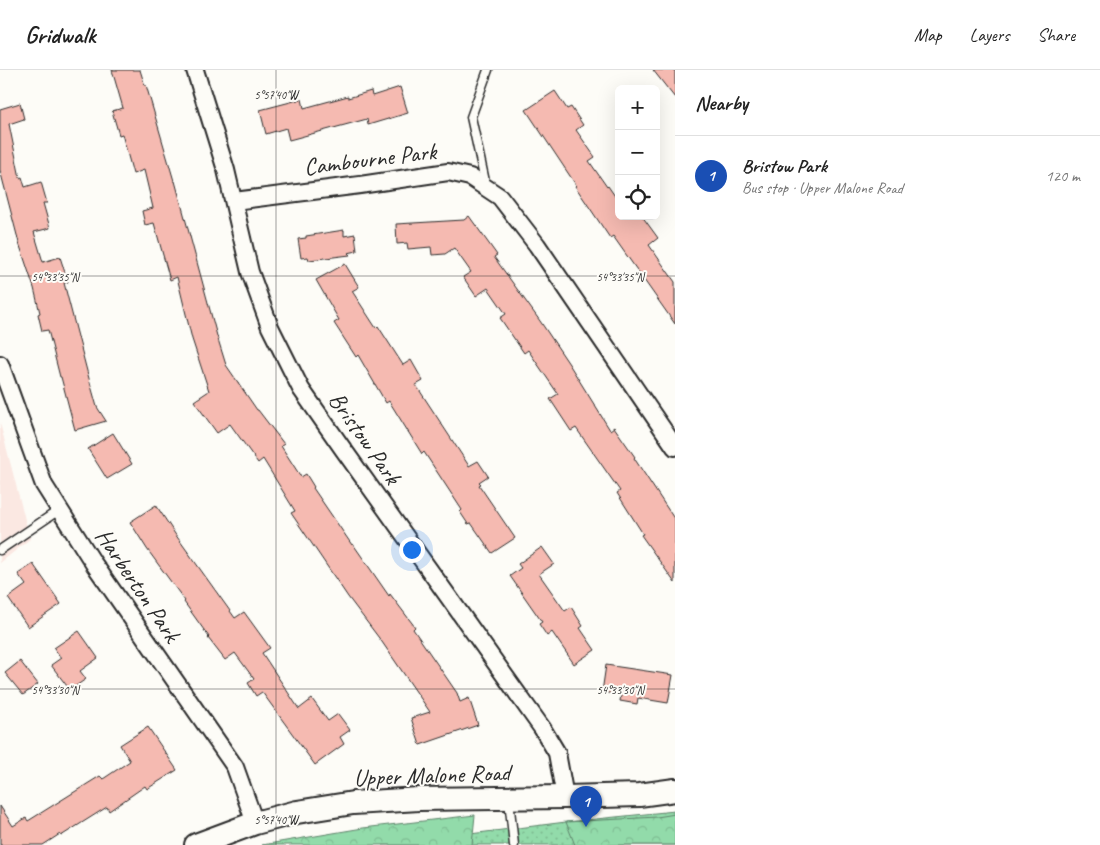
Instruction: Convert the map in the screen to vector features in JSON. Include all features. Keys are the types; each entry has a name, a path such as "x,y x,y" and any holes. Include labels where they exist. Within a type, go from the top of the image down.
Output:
{"main road":[{"name":"Upper Malone Road","path":"196,845 255,823 297,812 353,803 419,799 565,798 639,795 675,790"}],"street":[{"name":"Bristow Park","path":"195,70 226,170 250,272 270,327 301,389 342,450 542,728 557,753 565,798"},
{"name":"Cambourne Park","path":"234,201 448,172 470,177 500,197 537,245 675,447"},
{"name":"Harberton Park","path":"0,364 44,485 94,564 235,767 255,823"}],"lane":[{"path":"487,188 471,117 488,70"},
{"path":"0,550 59,510"},
{"path":"509,798 514,845"}],"shaded area":[{"path":"0,423 30,539 0,563"}],"green space":[{"path":"675,811 675,845 382,845 566,822"},
{"path":"675,814 675,845 575,845 566,822 657,817"},
{"path":"475,815 472,845 262,845 363,828"}],"building":[{"path":"112,70 140,70 146,85 175,181 226,365 257,410 284,444 281,446 301,477 306,474 313,488 352,545 389,596 390,594 415,627 413,629 457,693 460,702 469,698 478,725 420,745 411,718 430,712 291,513 295,511 263,459 258,463 230,424 217,433 194,401 209,391 192,339 177,277 170,280 154,223 145,225 142,211 153,208 144,170 133,174 122,134 119,135 112,111 123,108"},
{"path":"653,70 675,70 675,98"},
{"path":"400,87 408,113 368,125 367,119 289,140 286,128 266,134 260,110 302,99 304,108 371,91 372,96"},
{"path":"555,91 567,109 571,107 583,125 576,130 595,157 589,161 615,196 615,220 645,220 658,238 649,245 675,282 675,324 613,236 610,238 526,110"},
{"path":"20,103 24,119 9,124 20,178 22,177 25,187 41,182 47,203 43,203 50,228 34,232 43,262 60,257 68,282 64,283 88,375 97,407 106,421 75,430 48,330 42,331 34,288 19,243 0,170 0,109"},
{"path":"469,216 497,255 494,257 569,364 610,430 614,427 675,520 675,583 641,535 643,534 617,493 620,491 576,428 571,431 550,399 558,394 528,350 524,353 500,318 506,314 488,288 476,296 463,277 471,272 454,248 445,254 432,255 431,247 408,249 407,243 397,244 396,224 464,220"},
{"path":"344,230 344,236 355,234 357,251 348,253 350,255 309,260 308,257 301,258 298,239"},
{"path":"345,264 359,287 352,291 376,328 378,326 403,365 411,360 423,381 416,385 469,466 478,461 488,476 479,482 481,484 479,485 515,538 492,553 471,523 468,524 460,512 462,510 424,452 422,454 389,401 386,403 358,355 356,357 334,323 339,320 316,280"},
{"path":"113,433 132,464 107,479 88,449"},
{"path":"156,505 235,618 244,612 270,648 262,653 299,709 312,699 328,721 338,714 350,730 340,737 344,744 315,765 262,692 256,696 248,683 254,679 235,653 225,660 208,638 185,601 130,522"},
{"path":"542,547 554,564 539,574 565,611 571,607 583,626 580,628 595,650 574,664 552,632 547,636 539,624 542,622 510,576 521,568 518,564"},
{"path":"33,564 61,604 28,627 8,598 26,585 18,574"},
{"path":"79,631 98,658 80,671 86,679 70,690 51,665 61,658 54,648"},
{"path":"20,661 38,684 23,695 5,673"},
{"path":"606,665 673,675 668,703 638,698 637,704 620,701 621,695 602,692"},
{"path":"148,727 177,770 147,789 145,786 109,811 107,807 43,845 0,845 0,806 13,826 26,818 28,821 100,776 103,779 130,761 120,745"}],"place":[{"name":"Bristow Park","path":"586,827"}]}
